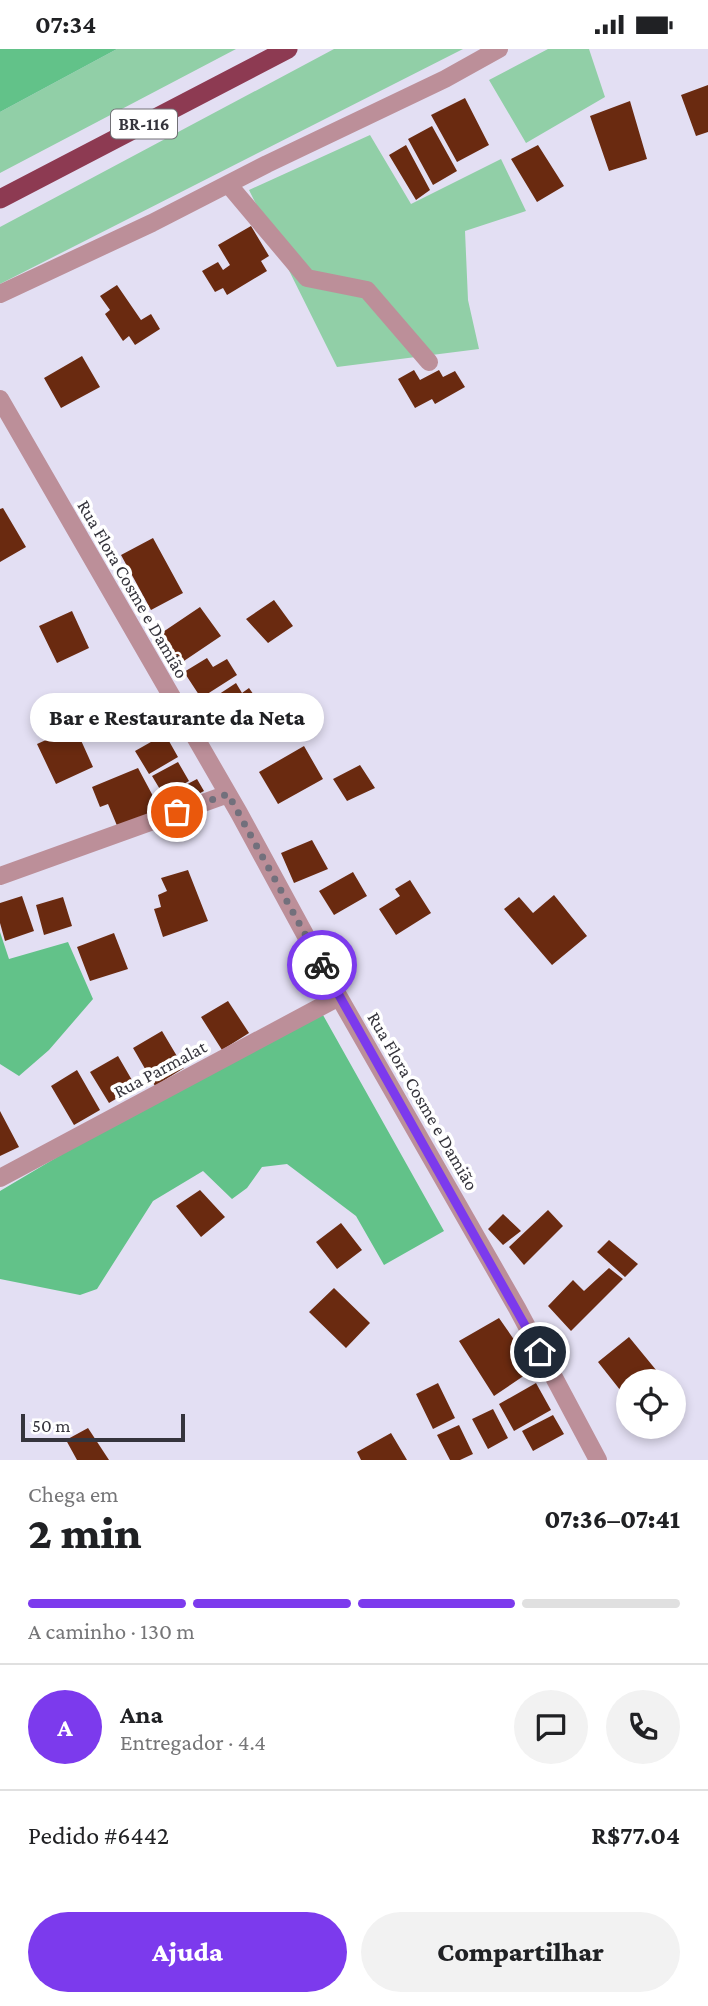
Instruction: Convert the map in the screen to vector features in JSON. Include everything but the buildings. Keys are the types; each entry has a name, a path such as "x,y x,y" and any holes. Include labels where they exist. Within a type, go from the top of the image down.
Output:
{"highway":[{"name":"BR-116","path":"0,199 288,49"}],"street":[{"path":"0,294 152,223 445,79 499,49"},
{"path":"228,184 307,278 367,290 429,362"},
{"name":"Rua Flora Cosme e Damião","path":"0,399 228,794 339,997 517,1308 598,1460"},
{"path":"0,876 228,794"},
{"name":"Rua Parmalat","path":"0,1178 339,997"}],"green space":[{"path":"0,49 117,49 0,112"},
{"path":"117,49 236,49 0,173 0,112"},
{"path":"334,49 463,49 0,284 0,227"},
{"path":"548,49 589,49 605,97 526,143 489,80"},
{"path":"370,135 411,204 501,159 526,211 465,231 468,300 479,349 337,367 249,190"},
{"path":"0,932 9,959 68,942 93,999 49,1050 19,1076 0,1064"},
{"path":"323,1015 444,1231 384,1265 356,1216 287,1164 262,1167 247,1188 232,1199 203,1171 153,1201 97,1289 80,1295 0,1279 0,1191 118,1121"}],"way so far":[{"path":"177,812 228,794 322,965"}],"place":[{"name":"Bar e Restaurante da Neta","path":"177,812"}],"route":[{"path":"322,965 540,1352"}]}
